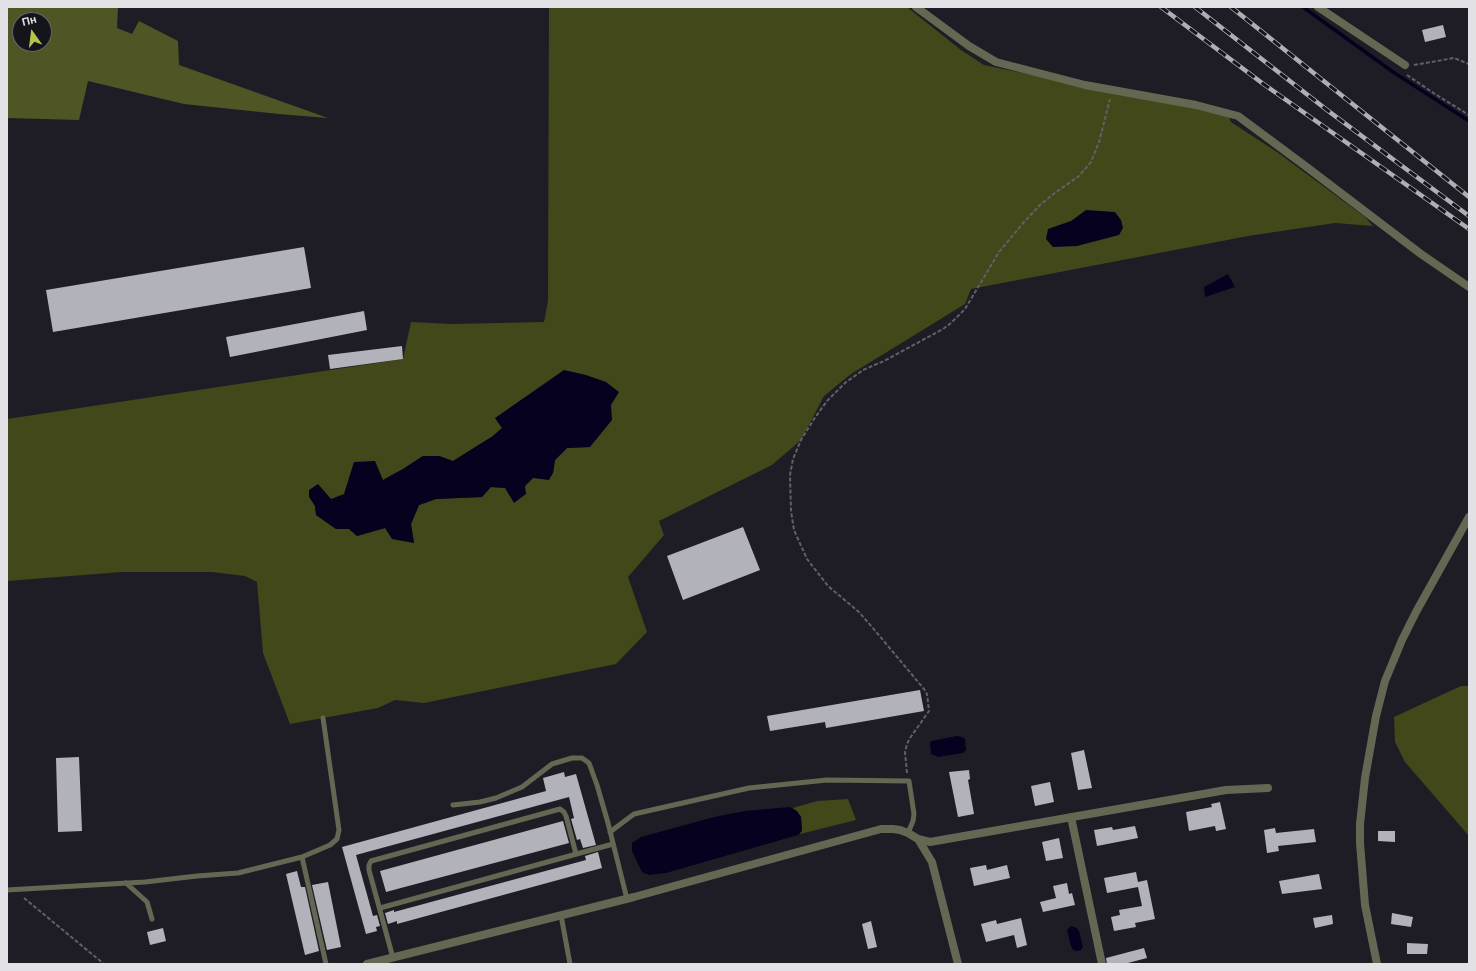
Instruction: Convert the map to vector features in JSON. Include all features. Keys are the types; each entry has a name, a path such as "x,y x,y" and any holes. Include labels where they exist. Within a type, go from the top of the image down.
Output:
{"street":[{"path":"916,7 969,46 996,62 1085,85 1196,105 1238,116 1406,242 1469,287"},
{"path":"1318,7 1405,65"},
{"path":"1377,964 1370,933 1363,886 1360,843 1360,824 1365,778 1376,716 1385,681 1402,640 1419,606 1469,517"},
{"path":"367,964 627,899 881,829 893,828 908,833 918,839 930,842 1226,790 1268,788"},
{"path":"1071,817 1102,964"},
{"path":"918,839 932,862 958,964"}],"lane":[{"path":"7,890 144,882 238,873 302,857 334,843 339,835 323,718"},
{"path":"453,805 480,802 506,794 522,787 552,764 572,758 582,758 586,760 591,770 610,832 627,899"},
{"path":"610,832 634,814 749,788 827,780 909,781 914,821 908,833"},
{"path":"393,958 369,870 371,861 560,809 566,816 576,854"},
{"path":"380,908 613,844"},
{"path":"302,857 326,964"},
{"path":"126,882 147,902 152,919"},
{"path":"561,915 565,928 570,964"}],"path":[{"path":"1469,64 1454,58 1405,65 1407,76 1469,115"},
{"path":"909,781 906,760 907,744 929,711 927,694 859,612 828,586 807,559 792,521 790,471 793,459 801,440 814,419 851,377 888,359 948,325 965,309 999,252 1024,222 1040,205 1079,176 1091,162 1099,142 1112,90"},
{"path":"13,890 104,964"}],"green space":[{"path":"7,7 118,7 117,28 132,34 139,21 178,41 179,65 328,118 184,104 88,81 79,120 7,118"},
{"path":"549,7 907,7 961,50 984,65 1138,97 1180,103 1229,117 1231,122 1277,152 1365,217 1373,226 1335,223 1248,236 971,289 965,304 851,374 824,396 801,440 772,465 659,521 664,535 628,577 647,632 616,664 424,703 395,700 378,708 290,724 263,653 257,582 245,576 212,572 122,572 7,581 7,419 403,359 411,322 452,324 544,322 548,301","holes":["495,418 590,447 567,448 555,460 553,473 533,478 525,486 505,488 491,487 482,497 436,499 419,505 411,524 414,543 385,528 357,536 349,529 336,529 316,515 315,506 383,480 423,456 439,456 453,461 493,436 502,428"]},
{"path":"1461,686 1469,686 1469,836 1405,762 1395,742 1394,717"},
{"path":"848,799 856,820 800,834 802,828 801,817 793,808 817,801"}],"shaded area":[{"path":"1086,210 1115,212 1121,220 1123,228 1119,235 1077,246 1053,247 1046,239 1048,229 1071,221"},
{"path":"1228,274 1235,287 1205,297 1204,287"},
{"path":"564,370 586,375 606,382 619,392 611,405 612,420 590,447 567,448 555,460 553,473 549,480 533,478 525,486 526,494 514,503 505,488 491,487 482,497 436,499 419,505 411,524 414,543 392,539 385,528 357,536 349,529 336,529 316,515 315,506 309,497 309,490 318,484 331,499 344,494 354,462 375,461 383,480 423,456 439,456 453,461 493,436 502,428 495,418"},
{"path":"957,736 965,739 966,750 963,753 938,757 931,754 931,741"},
{"path":"790,807 797,811 801,817 802,831 798,835 666,873 649,875 642,872 632,851 632,843 641,837 714,817 745,811"},
{"path":"1071,926 1077,928 1079,931 1083,947 1081,950 1073,950 1071,946 1067,930"}],"building":[{"path":"1443,25 1446,37 1425,42 1422,30"},
{"path":"304,247 311,288 53,332 46,290"},
{"path":"364,311 367,330 230,357 226,337"},
{"path":"402,346 403,359 330,369 328,355"},
{"path":"743,527 760,570 683,600 667,556"},
{"path":"920,690 924,711 826,728 825,722 770,731 767,716"},
{"path":"1084,750 1092,788 1078,790 1071,753"},
{"path":"79,757 82,831 58,832 56,758"},
{"path":"969,770 970,779 968,780 974,814 958,817 949,772"},
{"path":"564,772 565,777 576,774 596,845 583,848 580,839 577,840 571,819 574,818 569,797 356,855 373,916 377,915 380,926 376,927 377,931 366,934 342,847 546,791 543,778"},
{"path":"1050,782 1054,802 1035,806 1031,786"},
{"path":"1220,802 1226,829 1216,831 1215,826 1189,831 1186,812 1212,807 1211,804"},
{"path":"563,821 569,843 386,892 380,871"},
{"path":"1135,826 1138,838 1097,846 1094,830 1112,827 1113,830"},
{"path":"1275,828 1276,833 1314,829 1316,842 1278,846 1279,851 1267,853 1264,830"},
{"path":"1378,831 1395,831 1395,842 1378,841"},
{"path":"1059,838 1063,858 1046,861 1042,842"},
{"path":"598,852 602,868 397,924 397,921 388,924 385,913 394,910 394,912 586,860 585,856"},
{"path":"986,865 987,870 1007,865 1010,878 974,886 970,868"},
{"path":"297,871 301,887 305,887 319,951 305,955 286,874"},
{"path":"1136,872 1138,882 1147,880 1155,919 1135,923 1136,927 1114,931 1111,917 1120,915 1119,910 1142,906 1138,887 1107,893 1104,878"},
{"path":"1319,874 1322,889 1282,894 1279,881"},
{"path":"328,882 341,947 327,950 312,885"},
{"path":"1067,883 1069,894 1072,893 1075,905 1043,912 1040,902 1056,898 1053,886"},
{"path":"1392,913 1413,917 1411,927 1391,924"},
{"path":"1332,915 1333,924 1315,928 1313,918"},
{"path":"1021,918 1027,945 1017,948 1014,935 986,942 981,924 996,920 997,924"},
{"path":"871,921 877,947 868,949 862,924"},
{"path":"163,928 166,941 150,945 147,932"},
{"path":"1407,943 1428,944 1427,954 1407,954"},
{"path":"1144,948 1147,958 1124,964 1107,964 1106,958"}],"waterway":[{"path":"1303,7 1393,72 1469,121"}],"railway":[{"path":"1161,7 1262,83 1469,229"},
{"path":"1195,7 1327,110 1469,216"},
{"path":"1231,7 1469,197"}]}
